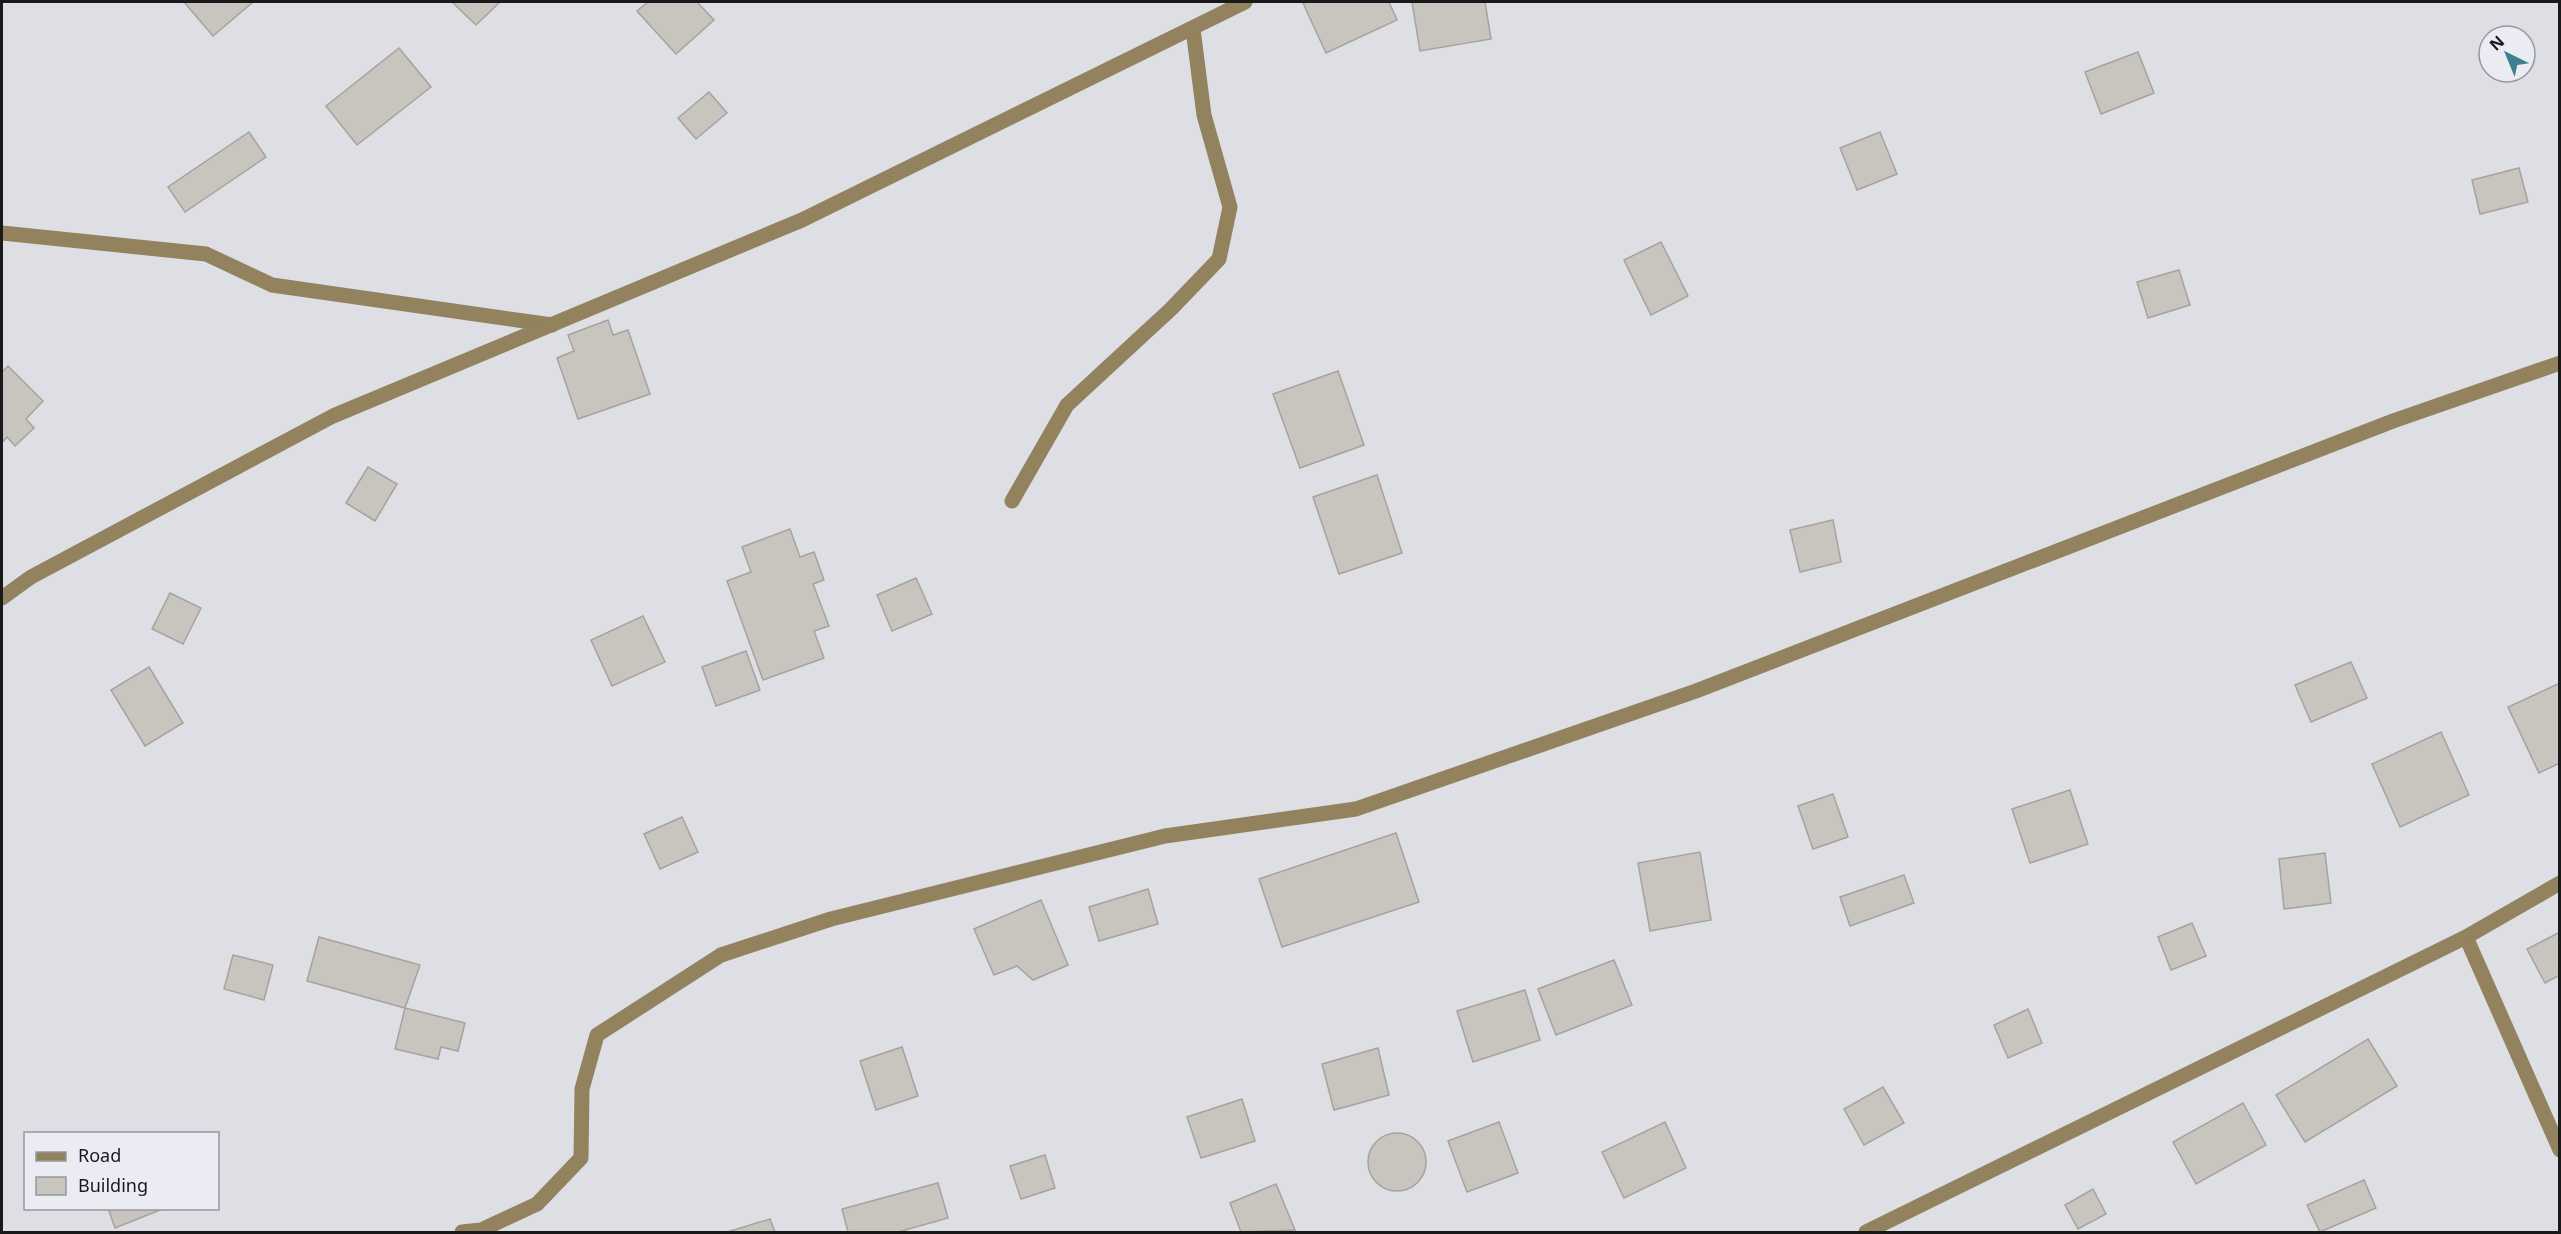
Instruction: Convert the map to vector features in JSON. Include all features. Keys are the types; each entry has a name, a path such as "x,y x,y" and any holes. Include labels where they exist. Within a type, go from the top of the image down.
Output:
{"street":[{"path":"2,598 31,577 333,416 802,220 1245,2"},
{"path":"1012,501 1067,405 1171,309 1219,259 1230,207 1204,115 1193,29"},
{"path":"2,233 206,254 272,285 552,325"},
{"path":"462,1233 481,1230 537,1204 581,1158 582,1089 597,1035 722,955 831,919 1165,836 1356,809 1696,691 2393,421 2559,363"},
{"path":"1866,1233 2466,938 2559,883"},
{"path":"2466,938 2559,1150"}],"building":[{"path":"184,2 253,2 213,36"},
{"path":"452,2 500,2 476,25"},
{"path":"648,2 697,2 714,20 676,54 637,11"},
{"path":"1389,2 1397,20 1326,53 1303,3"},
{"path":"1412,2 1485,2 1491,39 1420,51"},
{"path":"399,48 431,87 357,145 326,106"},
{"path":"2138,52 2154,93 2101,114 2085,72"},
{"path":"709,92 727,113 696,139 678,118"},
{"path":"249,132 266,157 185,212 168,187"},
{"path":"1880,132 1897,174 1857,190 1840,148"},
{"path":"2519,168 2528,202 2480,214 2472,180"},
{"path":"1661,242 1688,296 1651,315 1624,260"},
{"path":"2179,270 2190,305 2148,318 2137,282"},
{"path":"608,320 613,335 628,330 650,394 578,419 557,358 574,351 568,335"},
{"path":"8,366 43,401 26,419 34,428 15,446 7,437 4,441 2,438 2,372"},
{"path":"1338,371 1364,445 1300,468 1273,394"},
{"path":"368,467 397,484 375,521 346,503"},
{"path":"1377,475 1402,553 1339,574 1313,497"},
{"path":"1833,520 1841,562 1800,572 1790,530"},
{"path":"790,529 800,557 814,552 824,580 813,584 829,626 814,631 824,658 763,680 727,581 751,572 742,547"},
{"path":"916,578 932,614 892,631 877,595"},
{"path":"170,593 201,608 183,644 152,629"},
{"path":"643,616 665,662 612,686 591,640"},
{"path":"746,651 760,690 716,706 702,667"},
{"path":"2351,662 2367,698 2311,722 2295,685"},
{"path":"149,667 183,723 145,746 111,690"},
{"path":"2560,683 2560,763 2539,773 2508,707"},
{"path":"2441,732 2469,795 2400,827 2372,764"},
{"path":"2070,790 2088,844 2030,863 2012,809"},
{"path":"1833,794 1848,837 1813,849 1798,806"},
{"path":"682,817 698,852 660,869 644,834"},
{"path":"1396,833 1419,902 1282,947 1259,879"},
{"path":"1700,852 1711,920 1650,931 1638,863"},
{"path":"2325,853 2331,903 2284,909 2279,859"},
{"path":"1904,875 1914,903 1850,926 1840,897"},
{"path":"1148,889 1158,924 1099,941 1089,907"},
{"path":"1041,900 1068,965 1033,980 1017,966 994,975 974,929"},
{"path":"2192,923 2206,956 2171,970 2158,937"},
{"path":"2560,932 2560,975 2545,983 2527,949"},
{"path":"319,937 420,965 405,1008 307,981"},
{"path":"233,955 273,965 264,1000 224,989"},
{"path":"1614,960 1632,1005 1556,1035 1538,989"},
{"path":"1525,990 1540,1040 1473,1062 1457,1011"},
{"path":"405,1008 465,1023 458,1051 441,1047 438,1059 395,1049"},
{"path":"2028,1009 2042,1043 2008,1058 1994,1025"},
{"path":"2368,1039 2397,1086 2305,1142 2276,1095"},
{"path":"902,1047 918,1096 876,1110 860,1061"},
{"path":"1378,1048 1389,1095 1334,1110 1322,1064"},
{"path":"1883,1087 1904,1123 1864,1145 1844,1109"},
{"path":"1242,1099 1255,1141 1201,1158 1187,1117"},
{"path":"2243,1103 2266,1145 2196,1184 2173,1142"},
{"path":"1499,1122 1518,1173 1467,1192 1448,1141"},
{"path":"1665,1122 1686,1168 1624,1198 1602,1152"},
{"path":"1391,1133 1403,1133 1418,1141 1426,1156 1426,1168 1418,1183 1403,1191 1391,1191 1376,1183 1368,1168 1368,1156 1376,1141"},
{"path":"1045,1155 1055,1188 1021,1199 1010,1166"},
{"path":"2364,1180 2376,1208 2320,1232 2307,1205"},
{"path":"938,1183 948,1218 898,1232 848,1232 842,1209"},
{"path":"1276,1184 1295,1230 1241,1232 1230,1203"},
{"path":"2093,1189 2106,1214 2078,1229 2065,1205"},
{"path":"109,1210 160,1210 115,1228"},
{"path":"770,1219 775,1232 727,1232"}]}
